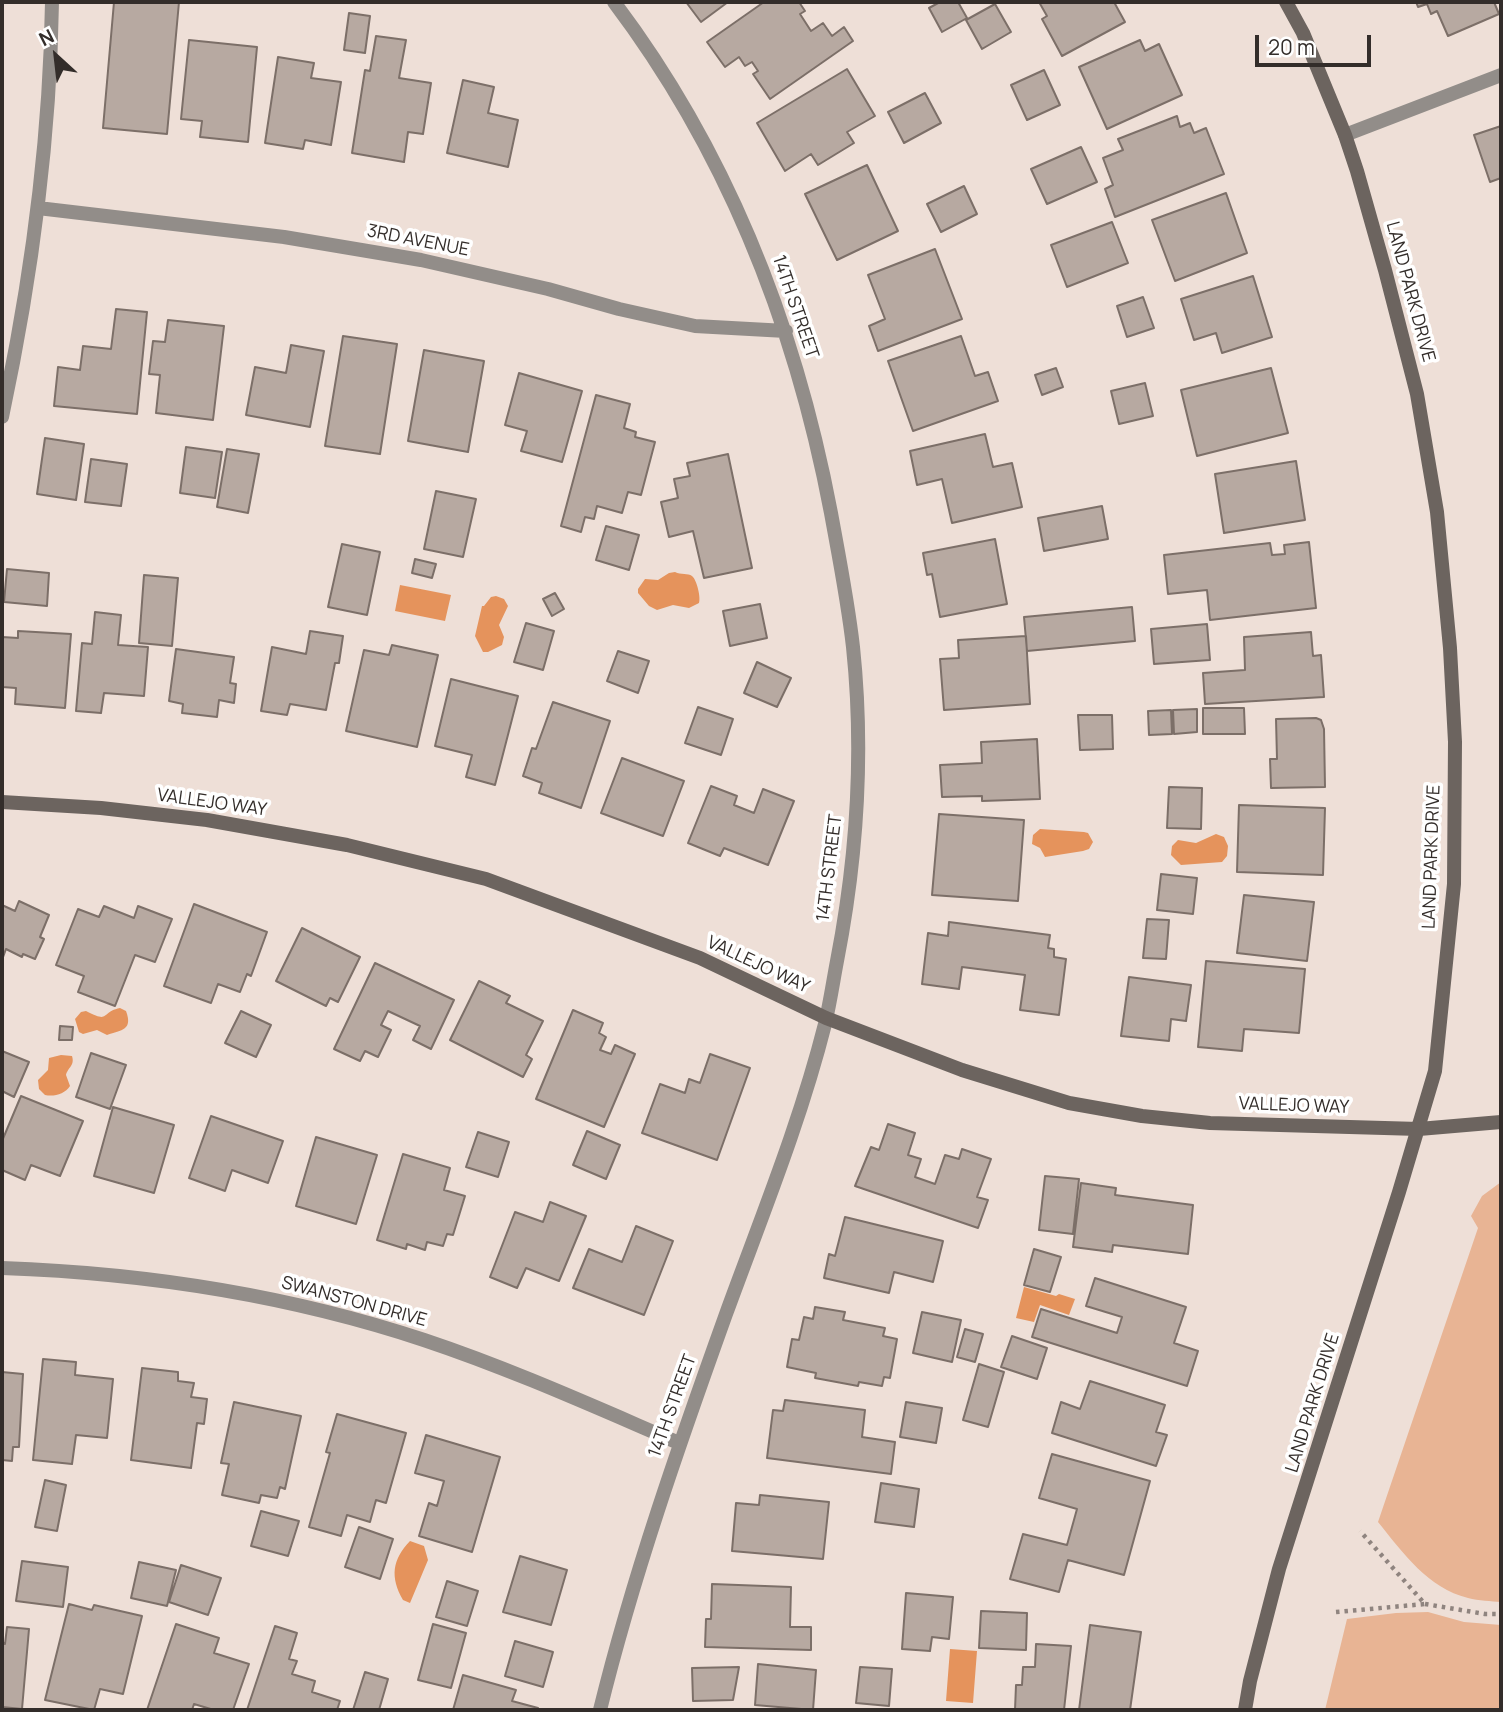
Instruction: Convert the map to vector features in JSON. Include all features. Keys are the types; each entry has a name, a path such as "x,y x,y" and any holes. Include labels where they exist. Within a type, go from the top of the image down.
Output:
{"main road":[{"name":"LAND PARK DRIVE","path":"1245,1710 1279,1569 1435,1071 1454,884 1455,742 1450,648 1437,512 1417,394 1385,270 1345,135 1303,33 1286,2"},
{"name":"VALLEJO WAY","path":"2,802 101,808 207,820 347,845 486,879 700,958 826,1018 962,1070 1069,1103 1210,1123 1419,1129 1501,1122"}],"street":[{"path":"2,417 38,208 48,109 52,2"},
{"name":"14TH STREET","path":"600,1710 654,1520 679,1443 802,1108 826,1018 856,840 858,734 853,647 840,560 818,442 786,331 743,219 699,131 642,38 614,2"},
{"path":"1345,135 1501,75"},
{"name":"3RD AVENUE","path":"38,208 284,236 421,260 695,326 786,331"},
{"name":"SWANSTON DRIVE","path":"2,1268 162,1280 293,1304 422,1339 522,1375 679,1443"}],"path":[{"path":"1360,1531 1425,1604"},
{"path":"1336,1612 1425,1604 1501,1614"}],"shaded area":[{"path":"675,572 694,578 699,603 689,608 673,605 657,610 649,606 638,593 645,579 658,580"},
{"path":"400,585 451,595 445,621 395,611"},
{"path":"496,596 504,599 508,606 499,625 504,637 502,645 483,652 475,636 482,606"},
{"path":"1040,829 1084,832 1088,833 1093,842 1089,849 1083,851 1045,857 1040,848 1032,844 1033,835"},
{"path":"1216,834 1224,837 1228,846 1227,856 1222,862 1181,865 1171,855 1172,846 1178,840 1196,843"},
{"path":"120,1008 126,1011 128,1017 125,1028 107,1035 97,1030 83,1034 79,1032 75,1019 81,1012 86,1011 102,1017"},
{"path":"72,1056 73,1059 66,1075 70,1086 59,1094 45,1095 39,1089 38,1080 48,1070 49,1058"},
{"path":"1501,1182 1501,1602 1468,1598 1441,1586 1417,1568 1378,1522 1478,1228 1471,1216 1482,1196"},
{"path":"1024,1287 1075,1299 1069,1315 1040,1305 1034,1322 1016,1318"},
{"path":"410,1541 424,1546 428,1560 410,1603 403,1600 399,1592 395,1569 399,1555"},
{"path":"1428,1612 1464,1622 1501,1625 1501,1710 1325,1710 1347,1619"},
{"path":"950,1649 977,1651 973,1703 946,1701"}],"building":[{"path":"114,2 179,2 167,134 103,128"},
{"path":"686,2 728,2 701,22"},
{"path":"764,2 799,2 805,11 800,14 811,31 823,23 832,36 844,27 853,41 770,99 753,74 758,71 752,62 745,66 739,57 725,67 707,42"},
{"path":"940,2 958,2 967,18 942,32 929,8"},
{"path":"1039,2 1114,2 1125,22 1062,56 1042,19 1047,16"},
{"path":"1416,2 1494,2 1499,14 1448,36 1437,11 1431,14 1427,4 1418,7"},
{"path":"995,4 1011,32 982,49 966,20"},
{"path":"349,13 370,16 365,53 344,50"},
{"path":"376,36 406,40 399,78 431,83 423,134 408,132 404,162 352,153 365,70 370,71"},
{"path":"189,40 257,47 248,142 200,137 202,121 181,119"},
{"path":"1140,40 1145,51 1159,44 1182,95 1107,129 1079,67"},
{"path":"278,57 314,63 311,78 341,82 331,145 305,140 303,149 265,143"},
{"path":"847,69 875,116 847,132 854,143 818,165 811,154 785,171 757,123"},
{"path":"1044,70 1060,105 1027,120 1011,85"},
{"path":"463,80 494,87 488,113 518,120 508,167 447,153"},
{"path":"925,93 941,123 904,143 888,112"},
{"path":"1177,116 1180,127 1190,123 1194,133 1206,128 1224,174 1115,217 1105,189 1113,185 1103,158 1123,150 1118,139"},
{"path":"1501,126 1501,178 1490,182 1474,135"},
{"path":"1081,147 1097,182 1047,204 1031,169"},
{"path":"867,165 898,231 837,260 805,194"},
{"path":"964,186 977,214 941,232 927,204"},
{"path":"1226,193 1247,253 1175,281 1152,220"},
{"path":"1112,222 1128,263 1067,287 1051,245"},
{"path":"935,249 962,319 878,351 869,326 885,319 868,275"},
{"path":"1253,276 1272,337 1222,353 1216,333 1194,340 1181,299"},
{"path":"1143,297 1154,328 1127,337 1117,306"},
{"path":"116,309 147,312 137,414 54,406 58,367 80,370 83,346 111,349"},
{"path":"168,320 224,326 213,420 156,413 160,375 149,374 153,341 165,342"},
{"path":"343,336 397,344 380,454 325,446"},
{"path":"961,336 975,376 988,372 998,401 913,431 888,361"},
{"path":"291,345 324,351 310,427 246,415 255,367 286,373"},
{"path":"424,350 484,361 468,452 408,441"},
{"path":"1056,368 1063,387 1042,395 1035,375"},
{"path":"1271,368 1288,433 1197,456 1181,390"},
{"path":"519,373 582,391 562,462 521,451 527,431 505,425"},
{"path":"1145,383 1153,416 1119,424 1111,391"},
{"path":"596,395 630,404 624,428 636,432 635,437 655,442 641,495 628,492 622,513 597,506 594,519 585,517 581,532 561,526"},
{"path":"985,434 993,467 1012,463 1022,507 952,523 942,479 917,485 910,451"},
{"path":"45,438 84,444 76,500 37,494"},
{"path":"186,447 222,452 215,498 180,493"},
{"path":"227,449 259,454 248,513 217,507"},
{"path":"728,454 752,568 704,578 693,531 669,537 661,502 678,498 674,479 690,476 687,463"},
{"path":"91,459 127,464 121,506 85,502"},
{"path":"1296,461 1305,520 1224,533 1215,474"},
{"path":"436,491 476,499 463,557 424,549"},
{"path":"1102,506 1108,539 1044,551 1038,518"},
{"path":"606,526 639,535 629,570 596,560"},
{"path":"995,539 1007,604 940,617 932,574 927,575 923,553"},
{"path":"1309,542 1316,608 1210,620 1207,590 1168,594 1164,555 1270,543 1272,555 1285,554 1284,545"},
{"path":"342,544 380,552 367,615 328,607"},
{"path":"415,559 436,564 432,578 412,573"},
{"path":"7,569 49,573 47,606 4,602"},
{"path":"144,575 178,578 172,646 139,643"},
{"path":"555,593 564,609 552,616 543,599"},
{"path":"760,604 767,638 730,646 723,611"},
{"path":"1132,607 1135,641 1027,651 1024,617"},
{"path":"95,612 121,615 118,645 148,647 144,696 104,693 101,713 76,711 82,643 92,644"},
{"path":"526,623 554,631 543,670 514,662"},
{"path":"1207,624 1210,660 1154,664 1151,629"},
{"path":"18,631 71,634 65,708 15,704 16,688 2,687 2,637 18,638"},
{"path":"310,631 343,636 339,663 335,663 326,710 290,704 287,715 261,711 272,647 306,654"},
{"path":"1311,632 1313,656 1321,655 1324,697 1205,704 1203,673 1245,670 1244,637"},
{"path":"1026,636 1030,704 944,710 940,659 959,658 958,640"},
{"path":"392,645 438,655 417,747 346,731 364,650 389,655"},
{"path":"176,649 234,657 230,683 236,684 234,703 219,700 217,717 182,713 183,704 169,701"},
{"path":"618,651 649,661 638,693 607,681"},
{"path":"757,662 791,678 777,707 744,693"},
{"path":"451,679 518,696 495,785 466,777 472,755 435,746"},
{"path":"553,702 610,721 581,808 539,793 542,783 523,776 532,748 536,749"},
{"path":"698,707 733,719 721,755 685,743"},
{"path":"1203,708 1244,708 1245,734 1203,734"},
{"path":"1197,709 1197,732 1174,734 1173,710"},
{"path":"1171,710 1172,734 1149,735 1148,711"},
{"path":"1078,715 1112,715 1113,749 1080,750"},
{"path":"1276,719 1321,720 1324,729 1325,787 1271,788 1270,759 1277,759"},
{"path":"1037,739 1040,799 982,801 982,796 942,797 940,765 982,763 981,742"},
{"path":"622,758 684,781 663,836 601,813"},
{"path":"711,786 737,796 734,805 754,813 763,789 794,801 768,865 724,848 720,856 688,843"},
{"path":"1169,787 1202,788 1201,829 1167,828"},
{"path":"1239,805 1325,808 1323,875 1237,872"},
{"path":"939,814 1024,820 1018,901 932,895"},
{"path":"1161,874 1197,878 1193,914 1157,910"},
{"path":"1244,895 1314,902 1307,961 1237,953"},
{"path":"19,901 49,915 40,937 44,939 35,959 23,954 22,957 6,949 2,960 2,905 15,911"},
{"path":"194,904 267,932 251,976 247,974 240,992 218,984 211,1003 164,986"},
{"path":"104,906 134,918 138,906 172,919 155,962 135,955 115,1006 78,992 84,976 56,965 78,909 99,917"},
{"path":"1147,919 1169,920 1166,959 1143,958"},
{"path":"949,922 1050,935 1048,948 1054,949 1054,957 1066,959 1059,1015 1020,1010 1025,975 962,967 959,989 922,984 928,933 948,936"},
{"path":"302,928 360,957 338,1002 330,998 326,1006 276,981"},
{"path":"1206,961 1305,969 1299,1033 1244,1029 1242,1051 1198,1047"},
{"path":"375,963 454,1000 431,1049 413,1040 420,1026 388,1011 381,1025 391,1030 378,1057 365,1051 360,1061 334,1049"},
{"path":"1129,977 1191,985 1186,1021 1171,1019 1169,1041 1121,1036"},
{"path":"479,981 510,996 506,1003 543,1021 526,1055 532,1059 523,1077 450,1040"},
{"path":"573,1010 603,1023 599,1033 606,1037 600,1050 611,1054 615,1045 635,1054 604,1127 536,1099"},
{"path":"241,1011 271,1025 256,1057 225,1043"},
{"path":"60,1026 73,1027 72,1040 59,1040"},
{"path":"2,1051 29,1062 14,1097 2,1091"},
{"path":"91,1053 126,1065 110,1109 76,1097"},
{"path":"710,1054 750,1068 717,1160 642,1133 660,1084 685,1093 689,1079 700,1083"},
{"path":"21,1096 83,1121 60,1176 31,1165 25,1180 2,1170 2,1141"},
{"path":"113,1107 174,1125 154,1193 94,1176"},
{"path":"211,1116 283,1141 268,1183 232,1170 225,1191 189,1178"},
{"path":"888,1124 915,1133 908,1155 921,1159 915,1177 935,1184 945,1155 959,1159 962,1149 991,1159 977,1197 988,1200 978,1228 855,1186 871,1147 879,1150"},
{"path":"587,1131 620,1145 606,1179 573,1165"},
{"path":"478,1132 509,1142 498,1177 466,1167"},
{"path":"316,1137 377,1155 356,1224 296,1206"},
{"path":"403,1154 450,1168 444,1190 465,1196 453,1235 447,1234 443,1246 427,1242 425,1250 407,1244 406,1249 377,1240"},
{"path":"1045,1176 1079,1179 1073,1234 1039,1230"},
{"path":"1081,1183 1116,1188 1115,1195 1193,1205 1188,1254 1113,1245 1112,1252 1073,1247"},
{"path":"550,1202 586,1216 559,1281 526,1268 517,1288 490,1277 515,1212 543,1222"},
{"path":"845,1217 943,1241 933,1282 894,1272 889,1293 824,1278 829,1254 835,1256"},
{"path":"636,1226 673,1241 644,1315 573,1288 589,1249 622,1262"},
{"path":"1034,1249 1061,1257 1050,1292 1024,1285"},
{"path":"1095,1278 1186,1307 1174,1343 1198,1351 1187,1386 1032,1337 1041,1309 1117,1333 1122,1317 1086,1306"},
{"path":"815,1307 845,1312 843,1320 885,1328 883,1336 897,1339 890,1378 884,1377 882,1386 859,1382 858,1386 815,1378 816,1373 787,1367 792,1339 799,1340 804,1317 813,1319"},
{"path":"922,1312 961,1320 952,1362 913,1353"},
{"path":"965,1329 983,1334 975,1362 957,1357"},
{"path":"1012,1336 1047,1348 1037,1379 1001,1367"},
{"path":"43,1359 76,1362 75,1375 113,1379 107,1438 76,1435 72,1464 33,1460"},
{"path":"979,1364 1004,1372 988,1427 963,1420"},
{"path":"142,1368 178,1372 178,1381 194,1383 191,1397 207,1399 204,1424 197,1423 191,1468 131,1460"},
{"path":"2,1372 23,1374 19,1447 13,1447 12,1461 2,1460"},
{"path":"1090,1381 1165,1405 1156,1432 1167,1435 1156,1466 1052,1433 1061,1402 1080,1409"},
{"path":"785,1400 865,1410 862,1437 895,1442 891,1474 767,1458 773,1410 783,1411"},
{"path":"234,1402 301,1416 285,1489 280,1487 277,1498 261,1495 259,1503 222,1495 229,1464 221,1463"},
{"path":"906,1402 942,1408 936,1443 900,1437"},
{"path":"337,1414 406,1433 386,1503 376,1500 370,1522 347,1515 341,1536 309,1527 330,1453 326,1452"},
{"path":"426,1435 500,1457 472,1552 419,1536 429,1503 437,1506 444,1481 415,1473"},
{"path":"1052,1454 1150,1481 1124,1575 1068,1560 1059,1592 1010,1579 1023,1534 1067,1545 1077,1509 1039,1498"},
{"path":"45,1480 66,1485 57,1531 35,1527"},
{"path":"881,1483 919,1489 914,1527 875,1522"},
{"path":"760,1495 829,1502 823,1559 732,1551 736,1503 759,1505"},
{"path":"261,1511 299,1521 288,1556 251,1546"},
{"path":"359,1527 393,1539 380,1579 345,1567"},
{"path":"520,1556 567,1570 551,1625 503,1612"},
{"path":"22,1561 68,1567 63,1607 16,1601"},
{"path":"139,1562 176,1570 167,1606 131,1598"},
{"path":"181,1565 221,1578 208,1615 169,1602"},
{"path":"447,1581 478,1591 467,1626 436,1617"},
{"path":"712,1584 791,1587 790,1627 811,1627 811,1650 705,1647 706,1619 711,1619"},
{"path":"906,1593 953,1597 949,1639 932,1637 930,1651 902,1649"},
{"path":"69,1604 92,1610 94,1605 142,1616 123,1694 100,1689 94,1710 45,1700"},
{"path":"981,1611 1027,1613 1026,1650 979,1648"},
{"path":"176,1624 219,1638 214,1653 249,1664 233,1710 214,1710 194,1704 192,1710 147,1710"},
{"path":"433,1624 466,1633 451,1688 418,1680"},
{"path":"1090,1625 1141,1632 1130,1710 1079,1710"},
{"path":"275,1626 297,1633 289,1659 297,1661 292,1674 315,1681 312,1692 340,1701 337,1710 247,1710"},
{"path":"7,1627 29,1629 22,1709 2,1707 2,1643 5,1644"},
{"path":"515,1641 553,1652 543,1687 505,1676"},
{"path":"1036,1644 1071,1646 1064,1710 1015,1710 1016,1685 1022,1685 1023,1667 1035,1667"},
{"path":"758,1664 816,1670 813,1710 755,1705"},
{"path":"739,1667 733,1700 693,1701 692,1668"},
{"path":"860,1667 892,1669 889,1706 856,1703"},
{"path":"365,1672 388,1679 379,1710 353,1710"},
{"path":"463,1675 516,1690 512,1701 538,1710 453,1710"}]}
